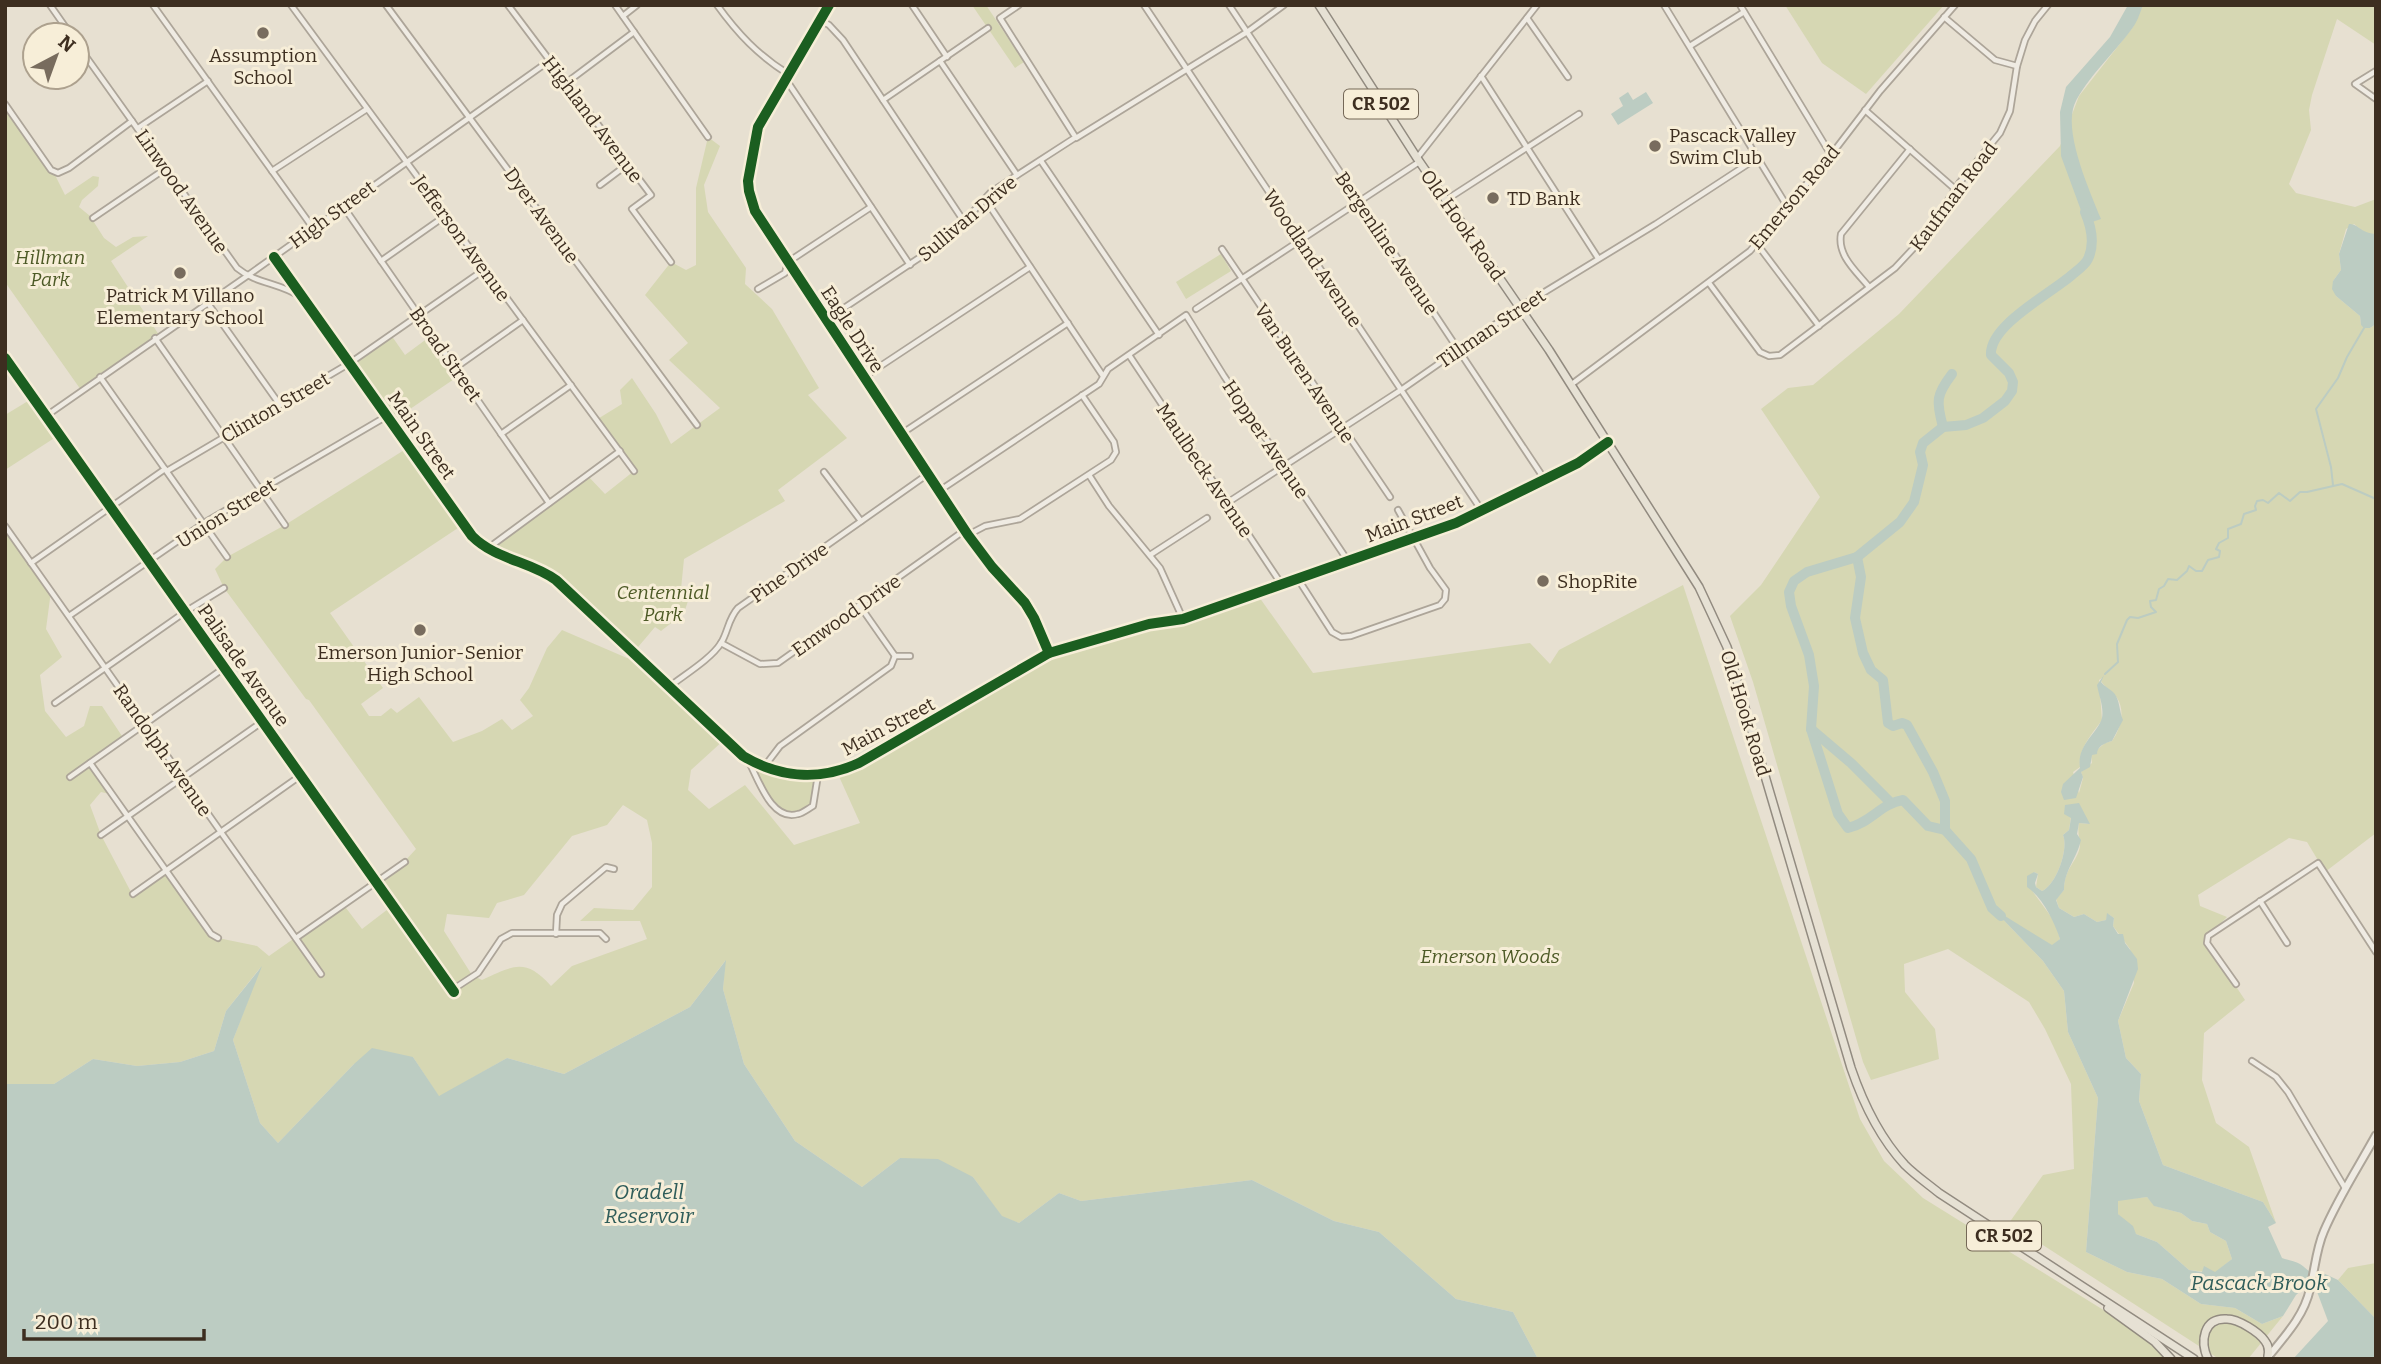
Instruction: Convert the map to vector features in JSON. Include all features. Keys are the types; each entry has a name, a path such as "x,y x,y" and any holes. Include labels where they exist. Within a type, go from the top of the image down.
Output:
{"main road":[{"name":"Old Hook Road","path":"1319,5 1445,201 1572,384 1699,587 1718,624 1851,1068 1863,1101 1875,1122 1905,1165 1939,1193 2193,1359"},
{"path":"2089,1292 2122,1321 2155,1342 2171,1359"},
{"path":"2208,1359 2203,1343 2204,1333 2216,1321 2229,1319 2265,1341 2269,1348 2267,1358"}],"street":[{"path":"50,5 61,21"},
{"path":"153,5 313,228"},
{"name":"Jefferson Avenue","path":"291,5 634,471"},
{"name":"Dyer Avenue","path":"386,5 698,425"},
{"name":"Highland Avenue","path":"508,5 651,195 632,209 671,262"},
{"path":"615,5 708,137"},
{"path":"623,16 637,5"},
{"name":"Eagle Drive","path":"829,5 758,127 748,181 751,202 967,532 992,566 1025,603 1049,653"},
{"path":"912,5 947,57"},
{"path":"1019,5 1000,18 1074,139"},
{"name":"Woodland Avenue","path":"1144,5 1482,511"},
{"name":"Bergenline Avenue","path":"1229,5 1545,480"},
{"name":"Sullivan Drive","path":"826,320 949,238 985,199 1017,175 1247,32 1284,5"},
{"path":"1196,309 1360,202 1418,160 1537,5"},
{"path":"1664,5 1787,206"},
{"path":"1740,5 1831,155"},
{"name":"Emerson Road","path":"1572,384 1709,283 1757,244 1865,110 1955,5"},
{"name":"Kaufman Road","path":"1709,283 1757,348 1764,355 1780,355 1895,268 1916,248 1955,189 1994,142 2006,123 2017,66 2029,30 2048,5"},
{"path":"721,7 747,43 786,76 910,265"},
{"path":"1690,46 1744,12"},
{"path":"1944,17 1994,60 2017,66"},
{"path":"1527,18 1567,77"},
{"path":"820,20 843,40 965,223"},
{"path":"883,100 988,28"},
{"path":"566,83 634,32"},
{"name":"High Street","path":"46,416 550,61"},
{"path":"940,61 1017,175"},
{"name":"Linwood Avenue","path":"91,64 230,260 247,276 295,293 311,308"},
{"path":"2376,71 2354,84 2376,99"},
{"path":"1481,76 1598,258"},
{"path":"138,128 208,81"},
{"path":"5,104 51,170 58,173 69,168 132,121"},
{"path":"272,172 367,109"},
{"path":"1865,110 1955,189"},
{"path":"1445,201 1579,114"},
{"path":"1869,287 1844,256 1840,246 1841,234 1910,149"},
{"name":"Tillman Street","path":"1227,503 1401,390 1520,307 1757,158"},
{"path":"939,491 1100,384 1108,369 1158,335 1041,161"},
{"path":"600,185 628,164"},
{"path":"93,218 165,169"},
{"path":"985,199 1103,376"},
{"name":"Broad Street","path":"343,206 549,502"},
{"path":"758,289 785,273 788,262 871,206"},
{"path":"381,261 445,216"},
{"path":"1757,244 1819,326"},
{"name":"Van Buren Avenue","path":"1222,249 1390,497"},
{"name":"Main Street","path":"274,257 466,529 487,549 538,569 556,580 732,748 764,767 794,775 837,772 859,763 1049,653 1149,624 1183,619 1456,523 1578,463 1608,442"},
{"path":"864,377 1030,267"},
{"name":"Clinton Street","path":"32,563 166,470 350,363 485,269"},
{"path":"207,302 280,404"},
{"name":"Hopper Avenue","path":"1158,335 1186,315 1348,561"},
{"path":"456,369 523,320"},
{"path":"901,434 1068,323"},
{"path":"155,338 285,525"},
{"name":"Maulbeck Avenue","path":"1129,355 1282,584"},
{"name":"Palisade Avenue","path":"5,358 453,991 478,973 497,944 506,936 518,933 556,934"},
{"path":"100,377 227,557"},
{"path":"501,434 571,385"},
{"name":"Emwood Drive","path":"721,643 760,664 772,665 782,661 967,532 1020,519 1111,460 1116,447 1082,396"},
{"name":"Union Street","path":"69,616 204,523 387,416"},
{"path":"487,549 620,451"},
{"path":"824,472 861,521"},
{"name":"Pine Drive","path":"668,687 715,651 738,608 928,474"},
{"path":"1089,475 1109,506 1150,555 1167,581 1183,619"},
{"path":"1298,579 1332,632 1341,637 1351,636 1440,605 1445,599 1446,590 1430,569 1398,510"},
{"path":"1150,555 1207,518"},
{"name":"Randolph Avenue","path":"5,526 321,974"},
{"path":"55,703 224,588"},
{"path":"860,606 895,656"},
{"path":"895,656 910,656"},
{"path":"764,767 780,746 891,666 895,656"},
{"path":"70,777 224,668"},
{"path":"101,835 262,722"},
{"path":"748,759 772,804 782,813 799,814 813,806 818,775"},
{"path":"90,762 211,934 218,938"},
{"path":"133,894 300,776"},
{"path":"296,938 404,862"},
{"path":"2236,984 2207,943 2208,936 2318,863 2376,951"},
{"path":"606,939 600,933 556,934 557,915 562,904 606,867 614,869"},
{"path":"2260,901 2287,943"},
{"path":"2252,1061 2276,1077 2288,1092 2346,1189"},
{"path":"2267,1358 2305,1305 2311,1288 2317,1250 2325,1229 2376,1135"}],"green space":[{"path":"972,5 986,5 1024,62 1015,68"},
{"path":"1785,5 1944,5 1866,94 1822,63"},
{"path":"2143,5 2376,5 2376,45 2337,19 2312,95 2309,110 2311,130 2289,184 2296,193 2355,207 2376,199 2376,234 2366,234 2354,224 2346,229 2339,254 2341,270 2333,281 2336,296 2360,316 2361,325 2370,328 2376,324 2376,833 2325,872 2307,842 2289,838 2198,895 2200,906 2227,917 2208,936 2207,943 2245,1000 2204,1033 2202,1080 2216,1123 2249,1147 2276,1223 2263,1202 2163,1165 2139,1101 2141,1074 2126,1058 2118,1021 2134,983 2130,949 2113,926 2114,918 2108,914 2106,920 2097,922 2084,914 2074,917 2059,908 2056,899 2064,890 2066,876 2079,851 2079,823 2090,824 2071,817 2069,830 2063,835 2064,849 2060,866 2052,882 2042,891 2036,887 2038,874 2034,872 2033,892 2055,922 2060,939 2052,946 1995,911 2043,961 2064,991 2068,1032 2098,1098 2086,1252 2127,1272 2162,1279 2201,1304 2235,1308 2262,1324 2283,1316 2248,1359 2219,1359 2009,1223 2043,1175 2074,1169 2071,1084 2029,1002 1948,949 1904,964 1905,992 1935,1029 1939,1059 1871,1080 1863,1062 1753,682 1730,616 1761,585 1820,497 1761,409 1788,388 1813,385 1899,314 2060,146 2079,96 2133,27","holes":["2102,678 2101,681 2120,703 2121,720 2112,741 2105,743 2091,755 2092,763 2081,772 2083,778 2079,793 2073,772 2080,767 2083,748 2102,720 2099,680"]},
{"name":"Hillman Park","path":"5,106 54,173 65,195 93,176 99,177 98,186 82,200 79,207 90,216 104,238 116,247 133,237 148,236 111,261 159,335 81,390 5,282"},
{"name":"Emerson Woods","path":"708,137 720,146 704,185 708,212 746,268 745,284 772,309 819,388 808,395 847,438 778,490 785,501 684,559 681,589 688,601 684,613 661,631 655,627 633,653 724,740 691,770 688,790 709,809 745,785 794,845 860,823 837,772 860,763 1060,649 1149,624 1183,619 1257,594 1313,673 1530,643 1550,664 1559,650 1683,585 1860,1119 1884,1161 1923,1198 2155,1342 2171,1359 1538,1359 1513,1312 1456,1299 1379,1232 1334,1221 1252,1180 1081,1201 1059,1193 1019,1223 1002,1217 973,1177 900,1158 862,1187 795,1141 744,1064 723,989 725,961 690,1007 564,1074 507,1058 439,1097 413,1057 354,1064 278,1143 260,1123 233,1040 260,968 226,1011 214,1051 180,1062 137,1066 93,1059 54,1084 5,1084 5,526 51,591 46,629 62,657 40,675 45,711 66,737 84,726 90,706 102,706 124,739 91,762 114,795 101,792 90,805 101,835 132,894 167,870 211,934 218,938 257,946 269,956 343,904 362,929 392,906 375,882 404,862 416,849 309,700 224,588 215,569 227,557 285,525 409,447 466,529 458,528 330,613 383,688 361,704 369,716 381,716 391,708 397,713 419,697 453,742 482,731 502,719 512,730 533,716 520,700 529,688 547,648 562,630 627,658 632,653 556,580 487,549 587,475 605,494 634,471 596,420 622,404 620,390 632,378 656,414 671,444 720,408 669,360 688,343 645,295 671,262 686,270 696,265 696,188","holes":["623,805 647,820 652,843 652,887 633,910 594,908 580,921 640,921 647,939 572,966 551,986 534,971 526,968 511,968 482,980 472,975 444,931 447,914 489,918 497,903 524,895 572,836 607,825"]},
{"path":"1221,254 1231,271 1186,299 1176,282"},
{"path":"391,335 405,355 432,335 460,375 391,422 350,363"},
{"path":"33,398 59,435 5,470 5,415"},
{"path":"748,759 773,770 818,775 813,806 798,814 788,814 780,810 766,796"},
{"path":"2147,1197 2155,1206 2207,1224 2210,1232 2226,1241 2232,1259 2215,1273 2189,1270 2157,1242 2136,1234 2118,1214 2118,1200"},
{"path":"2376,1263 2376,1319 2338,1280 2348,1268"}],"water":[{"path":"2128,5 2143,5 2135,24 2090,79 2073,109 2076,149 2101,219 2086,224 2061,156 2060,112 2066,87 2110,37"},
{"path":"1628,92 1633,100 1646,92 1653,103 1618,125 1611,114 1623,106 1619,98"},
{"path":"2349,224 2376,234 2376,324 2370,328 2361,325 2360,316 2336,296 2332,289 2333,281 2341,270 2339,254"},
{"path":"2104,675 2101,682 2116,696 2123,720 2112,741 2104,744 2097,754 2092,755 2090,767 2081,772 2083,777 2076,798 2064,800 2061,792 2063,784 2080,768 2084,746 2102,718 2097,685"},
{"name":"Pascack Brook","path":"2079,803 2090,824 2079,823 2079,847 2066,877 2064,890 2056,900 2059,908 2074,917 2084,914 2097,922 2106,920 2107,913 2114,918 2113,926 2118,934 2123,934 2125,943 2137,959 2138,969 2118,1021 2126,1058 2141,1074 2139,1101 2163,1165 2263,1202 2276,1223 2268,1227 2282,1258 2298,1263 2313,1273 2323,1273 2338,1280 2376,1319 2376,1359 2293,1359 2328,1321 2316,1289 2305,1287 2296,1295 2283,1316 2262,1324 2235,1308 2201,1304 2162,1279 2127,1272 2086,1252 2098,1098 2068,1032 2064,991 2043,961 1992,908 2052,945 2060,939 2047,910 2027,887 2027,876 2034,872 2038,874 2035,883 2042,891 2052,882 2063,857 2063,835 2069,830 2071,818 2064,814 2065,805","holes":["2147,1197 2154,1206 2207,1224 2210,1232 2226,1241 2232,1259 2215,1272 2204,1266 2202,1272 2189,1270 2157,1242 2136,1234 2133,1226 2118,1214 2118,1201"]},
{"name":"Oradell Reservoir","path":"726,960 723,989 744,1064 795,1141 862,1187 900,1158 938,1159 973,1177 1002,1216 1019,1223 1059,1193 1081,1201 1252,1180 1334,1221 1379,1232 1456,1299 1513,1312 1538,1359 5,1359 5,1084 54,1084 93,1059 137,1066 180,1062 214,1051 226,1011 262,966 233,1040 260,1123 278,1143 372,1048 413,1057 439,1096 507,1058 564,1074 690,1007"}],"waterway":[{"name":"Pascack Brook","path":"2001,916 1992,908 1971,859 1945,830 1928,826 1903,800 1888,805 1863,822 1848,828 1838,814 1811,729 1814,686 1809,655 1791,606 1789,592 1794,581 1807,572 1857,557 1900,522 1914,502 1923,465 1920,452 1923,443 1943,427 1966,425 1983,418 2005,401 2012,391 2013,382 2009,373 1991,355 1993,344 2000,332 2023,310 2087,261 2092,241 2085,212"},
{"path":"2333,485 2316,409 2338,378 2364,328"},
{"path":"1943,427 1939,411 1940,393 1952,374"},
{"path":"2105,674 2118,662 2117,644 2127,620 2156,612 2150,601 2156,600 2159,589 2168,579 2177,580 2189,566 2196,571 2202,571 2208,560 2219,557 2220,551 2216,549 2219,543 2228,538 2228,529 2241,524 2244,514 2256,510 2257,501 2268,503 2279,493 2290,501 2300,492 2342,484 2376,499"},
{"name":"Pascack Brook","path":"1857,557 1861,577 1855,618 1863,653 1871,670 1883,680 1888,723 1893,726 1902,723 1907,725 1933,772 1945,801 1945,830"},
{"name":"Pascack Brook","path":"1811,729 1851,763 1890,802"}],"cycle path":[{"path":"829,5 758,127 748,181 755,211 968,535 992,567 1025,603 1049,653"},
{"path":"274,257 472,536 492,550 556,580 743,756 786,773 830,773 859,763 1049,653 1149,624 1183,619 1456,523 1578,463 1608,442"},
{"path":"5,358 454,992"}],"place":[{"name":"Assumption School","path":"263,33"},
{"name":"Pascack Valley Swim Club","path":"1655,146"},
{"name":"TD Bank","path":"1493,198"},
{"name":"Patrick M Villano Elementary School","path":"180,273"},
{"name":"ShopRite","path":"1543,581"},
{"name":"Emerson Junior-Senior High School","path":"420,630"}],"park label":[{"name":"Centennial Park","path":"663,603"}]}
